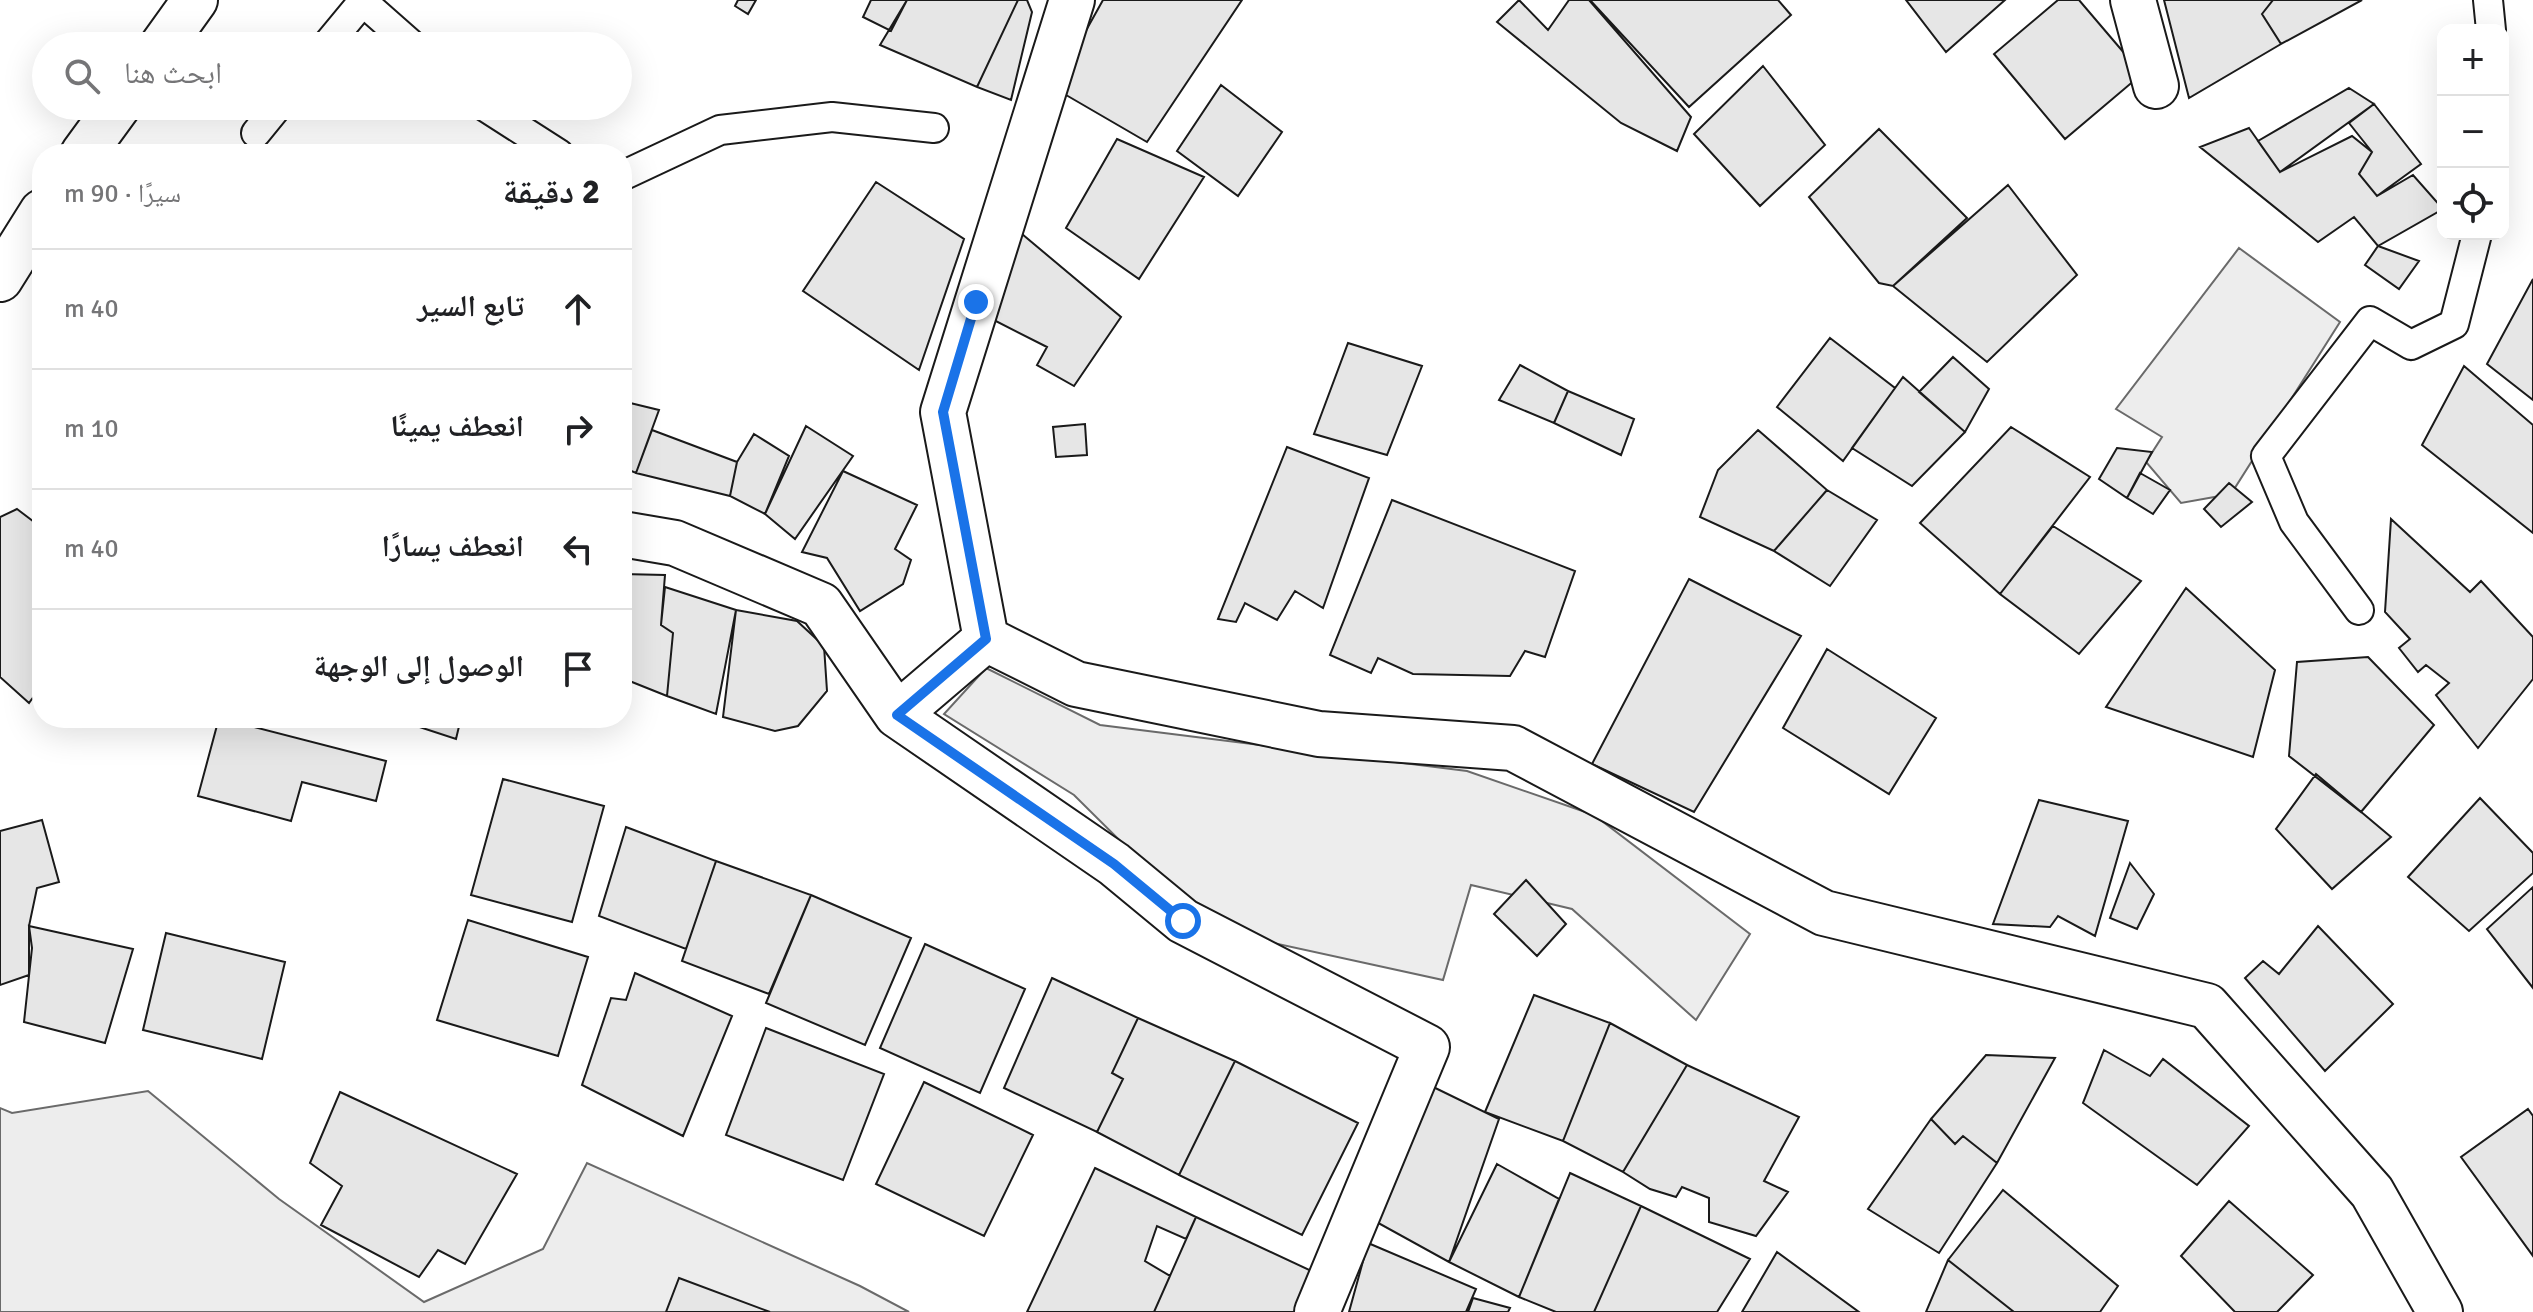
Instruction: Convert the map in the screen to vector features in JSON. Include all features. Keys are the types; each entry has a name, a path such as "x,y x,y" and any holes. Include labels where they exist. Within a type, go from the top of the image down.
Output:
{"street":[{"path":"172,32 195,0"},
{"path":"986,639 943,412 1072,0"},
{"path":"2133,0 2156,86"},
{"path":"90,144 108,120"},
{"path":"0,279 32,228"},
{"path":"632,536 675,543 821,605 897,715 1114,864 1183,921 1427,1047 1317,1312"},
{"path":"897,715 986,639"},
{"path":"986,639 1076,684 1319,734 1513,748 1824,913 2207,1006 2372,1192 2440,1312"}],"lane":[{"path":"2488,0 2490,24"},
{"path":"338,32 363,1 397,32"},
{"path":"632,171 720,130 832,117 934,128"},
{"path":"256,133 267,120"},
{"path":"506,120 543,144"},
{"path":"2359,610 2294,522 2266,456 2370,321 2411,345 2454,324 2475,240"}],"shaded area":[{"path":"2239,248 2340,322 2231,494 2181,503 2146,462 2162,437 2116,409"},
{"path":"986,668 1100,725 1467,771 1594,815 1750,934 1696,1020 1572,909 1471,885 1443,980 1209,929 1074,795 944,714"},
{"path":"148,1091 279,1199 424,1302 543,1249 587,1163 860,1286 909,1312 0,1312 0,1108 12,1113"}],"building":[{"path":"738,0 756,0 748,14 735,6"},
{"path":"871,0 907,0 891,31 863,17"},
{"path":"907,0 1018,0 977,87 880,45"},
{"path":"1018,0 1027,0 1032,12 1011,100 977,87"},
{"path":"1103,0 1242,0 1147,142 1054,88"},
{"path":"1519,0 1548,30 1569,0 1589,0 1691,117 1677,151 1621,123 1497,22"},
{"path":"1590,0 1778,0 1791,15 1689,107"},
{"path":"1906,0 2005,0 1946,52"},
{"path":"2058,0 2079,0 2142,74 2065,139 1994,54"},
{"path":"2164,0 2273,0 2262,14 2281,44 2189,98"},
{"path":"2273,0 2362,0 2281,44 2262,14"},
{"path":"1763,66 1825,145 1760,206 1694,134"},
{"path":"1221,85 1282,132 1238,196 1177,151"},
{"path":"2349,88 2374,104 2280,172 2258,141"},
{"path":"2374,104 2421,164 2377,196 2359,174 2372,152 2349,123"},
{"path":"2249,128 2280,172 2352,136 2372,152 2359,174 2377,196 2413,175 2437,202 2437,212 2378,246 2354,217 2318,242 2200,147"},
{"path":"1879,129 1967,218 1893,286 1879,283 1809,197"},
{"path":"1117,139 1204,177 1139,279 1066,228"},
{"path":"876,182 964,239 919,370 803,291"},
{"path":"2008,185 2077,275 1987,362 1893,286"},
{"path":"1022,234 1121,317 1074,386 1037,365 1047,347 984,315"},
{"path":"2378,246 2419,261 2399,289 2365,265"},
{"path":"2533,279 2533,400 2487,364"},
{"path":"1830,338 1895,388 1843,461 1777,407"},
{"path":"1348,343 1422,366 1387,455 1314,434"},
{"path":"1953,357 1989,389 1965,432 1919,392"},
{"path":"1520,365 1568,391 1554,423 1499,400"},
{"path":"2464,366 2533,425 2533,533 2422,445"},
{"path":"1903,377 1965,432 1912,486 1852,448"},
{"path":"1568,391 1634,419 1621,455 1554,423"},
{"path":"632,403 659,410 636,473 632,471"},
{"path":"1085,424 1087,455 1056,457 1053,427"},
{"path":"806,426 853,456 795,539 765,514"},
{"path":"2011,427 2090,477 2000,594 1920,523"},
{"path":"652,430 737,462 730,496 636,473"},
{"path":"1758,430 1827,490 1774,551 1700,517 1718,470"},
{"path":"754,434 789,456 765,514 730,496 737,462"},
{"path":"1287,447 1369,478 1323,608 1295,591 1277,620 1245,603 1236,622 1218,619"},
{"path":"2117,448 2152,452 2127,498 2099,479"},
{"path":"843,471 917,505 895,549 911,560 903,584 860,611 827,558 802,552"},
{"path":"2140,473 2170,490 2153,514 2127,498"},
{"path":"2229,483 2252,502 2221,527 2204,509"},
{"path":"1827,490 1877,520 1830,586 1774,551"},
{"path":"1392,500 1575,571 1545,657 1525,651 1510,676 1413,674 1378,658 1371,673 1330,655"},
{"path":"17,509 32,520 32,699 29,703 0,677 0,517"},
{"path":"2391,519 2470,592 2481,581 2533,637 2533,679 2478,748 2436,695 2449,683 2426,665 2418,672 2399,648 2410,639 2385,612"},
{"path":"2053,526 2141,581 2079,654 2000,594"},
{"path":"632,574 665,575 661,625 673,633 667,696 632,682"},
{"path":"1689,579 1801,636 1694,812 1592,764"},
{"path":"665,587 736,610 716,714 667,696 673,633 661,625"},
{"path":"2186,588 2275,670 2253,757 2106,707"},
{"path":"736,610 797,621 824,646 827,691 798,726 775,731 723,717"},
{"path":"1827,649 1936,718 1889,794 1783,728"},
{"path":"2368,657 2434,725 2361,812 2289,756 2297,662"},
{"path":"216,728 258,728 386,761 376,801 302,782 291,821 198,796"},
{"path":"422,728 459,728 456,739"},
{"path":"2316,774 2391,837 2332,889 2276,829"},
{"path":"503,779 604,806 572,922 471,895"},
{"path":"2480,798 2533,853 2533,873 2469,931 2408,877"},
{"path":"2039,800 2128,821 2095,936 2058,916 2050,927 1993,924"},
{"path":"42,820 59,882 37,888 29,926 29,975 0,985 0,831"},
{"path":"626,827 716,861 686,949 599,916"},
{"path":"716,861 811,895 769,994 682,961"},
{"path":"2130,863 2154,894 2137,929 2110,918"},
{"path":"1526,880 1566,924 1537,956 1494,914"},
{"path":"2533,887 2533,988 2487,929"},
{"path":"811,895 911,938 865,1045 766,1003"},
{"path":"468,920 588,957 558,1056 437,1020"},
{"path":"29,926 133,949 105,1043 24,1022 32,948"},
{"path":"2318,926 2393,1004 2325,1071 2245,978 2263,961 2279,974"},
{"path":"166,933 285,962 262,1059 143,1030"},
{"path":"925,944 1025,989 980,1093 880,1048"},
{"path":"635,973 732,1016 683,1136 582,1085 611,998 626,1000"},
{"path":"1052,978 1138,1018 1112,1073 1123,1079 1097,1132 1004,1088"},
{"path":"1534,995 1610,1023 1563,1141 1485,1112"},
{"path":"1138,1018 1235,1061 1179,1175 1097,1132 1123,1079 1112,1073"},
{"path":"1610,1023 1687,1065 1623,1172 1563,1141"},
{"path":"766,1028 884,1074 843,1180 726,1135"},
{"path":"2104,1050 2150,1076 2163,1059 2249,1126 2197,1185 2083,1103"},
{"path":"1986,1055 2055,1058 1997,1163 1963,1136 1955,1144 1931,1119"},
{"path":"1235,1061 1358,1123 1302,1235 1179,1175"},
{"path":"1687,1065 1799,1117 1764,1181 1788,1192 1756,1236 1709,1222 1709,1198 1682,1187 1676,1197 1650,1189 1623,1172"},
{"path":"924,1082 1033,1135 984,1236 876,1184"},
{"path":"1423,1082 1499,1119 1449,1262 1371,1219"},
{"path":"340,1092 517,1174 465,1264 438,1250 419,1277 321,1225 342,1186 310,1163"},
{"path":"2528,1109 2533,1116 2533,1256 2461,1157"},
{"path":"1931,1119 1955,1144 1963,1136 1997,1163 1939,1253 1868,1209"},
{"path":"1497,1164 1559,1199 1519,1297 1449,1262"},
{"path":"1095,1168 1196,1217 1186,1239 1157,1226 1145,1261 1170,1276 1154,1312 1027,1312"},
{"path":"1570,1173 1641,1206 1594,1312 1556,1312 1519,1297"},
{"path":"2003,1190 2118,1286 2100,1312 2014,1312 1948,1260"},
{"path":"2229,1201 2313,1275 2277,1312 2235,1312 2181,1256"},
{"path":"1641,1206 1750,1259 1717,1312 1594,1312"},
{"path":"1196,1217 1320,1275 1304,1312 1154,1312"},
{"path":"1368,1243 1476,1289 1466,1312 1349,1312"},
{"path":"1777,1252 1859,1312 1742,1312"},
{"path":"1948,1260 2014,1312 1926,1312"},
{"path":"679,1278 770,1312 666,1312"},
{"path":"1473,1298 1510,1308 1508,1312 1468,1312"}],"route":[{"path":"976,302 943,412 986,639 897,715 1114,864 1183,921"}]}
